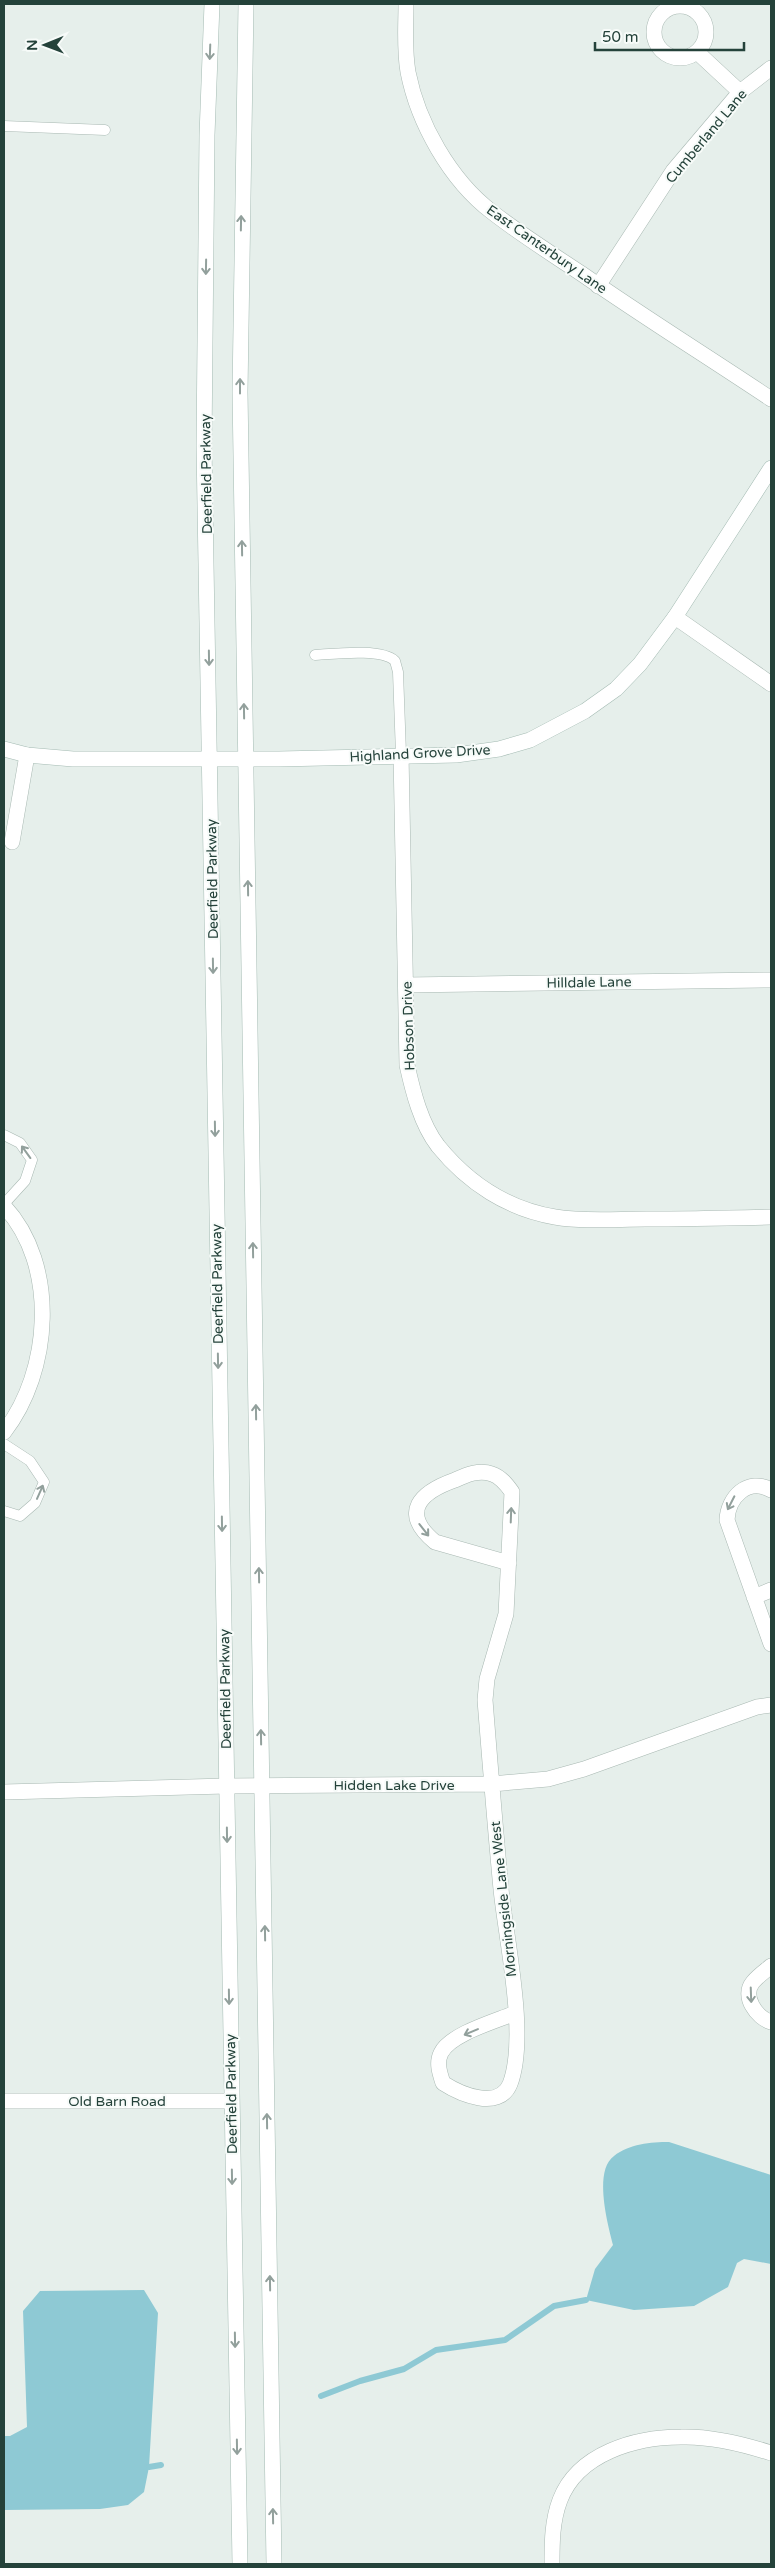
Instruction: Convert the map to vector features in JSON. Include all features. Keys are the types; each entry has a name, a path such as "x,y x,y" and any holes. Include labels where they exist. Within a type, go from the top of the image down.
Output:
{"street":[{"name":"Deerfield Parkway","path":"212,4 207,134 204,446 240,2564"},
{"path":"246,4 240,369 274,2564"},
{"name":"East Canterbury Lane","path":"406,4 405,44 408,71 415,99 425,124 450,167 468,189 491,211 598,286 771,399"},
{"path":"698,52 740,92"},
{"name":"Cumberland Lane","path":"598,286 673,170 740,92 771,68"},
{"name":"Highland Grove Drive","path":"4,748 27,755 73,759 245,760 401,754 456,754 499,749 530,740 585,711 616,689 640,664 675,617 771,468"},
{"path":"675,617 771,684"},
{"name":"Hobson Drive","path":"401,754 407,1065 413,1093 438,1145 475,1184 522,1209 556,1217 597,1220 771,1218"},
{"path":"12,842 27,755"},
{"name":"Hilldale Lane","path":"406,985 771,980"},
{"path":"4,1205 19,1227 30,1251 41,1299 42,1333 37,1365 28,1394 4,1432"},
{"name":"Morningside Lane West","path":"509,1563 435,1542 425,1534 419,1526 417,1515 419,1503 425,1494 433,1488 472,1473 491,1473 499,1477 512,1492 509,1563 506,1614 487,1679 486,1693 492,1784 518,2038 509,2085 502,2093 483,2100 453,2090 443,2083 438,2064 441,2053 451,2041 515,2013"},
{"path":"771,1490 756,1485 745,1488 736,1493 727,1511 727,1520 771,1644"},
{"path":"754,1597 771,1590"},
{"name":"Hidden Lake Drive","path":"4,1792 226,1786 492,1784 548,1779 584,1769 757,1706 771,1705"},
{"path":"771,1966 752,1983 750,1989 752,2007 758,2016 771,2022"},
{"name":"Old Barn Road","path":"4,2101 231,2101"},
{"path":"552,2564 553,2528 560,2499 573,2479 592,2461 612,2450 632,2443 680,2437 704,2438 771,2452"}],"lane":[{"path":"4,126 105,130"},
{"path":"315,655 373,654 386,655 395,661 397,666 401,754"},
{"path":"4,1135 20,1143 32,1160 24,1181 4,1205"},
{"path":"4,1444 30,1461 44,1482 35,1503 20,1516 4,1511"}],"water":[{"path":"669,2142 771,2175 771,2264 744,2259 737,2263 728,2287 694,2306 634,2310 586,2300 595,2269 613,2245 608,2225 603,2185 604,2173 608,2163 614,2156 633,2146"},
{"path":"144,2290 158,2313 149,2467 144,2492 128,2505 100,2509 4,2510 4,2436 10,2436 27,2427 23,2311 40,2291"}],"waterway":[{"path":"321,2396 360,2381 404,2369 436,2350 505,2340 554,2306 586,2300"},
{"path":"149,2467 161,2465"}]}
